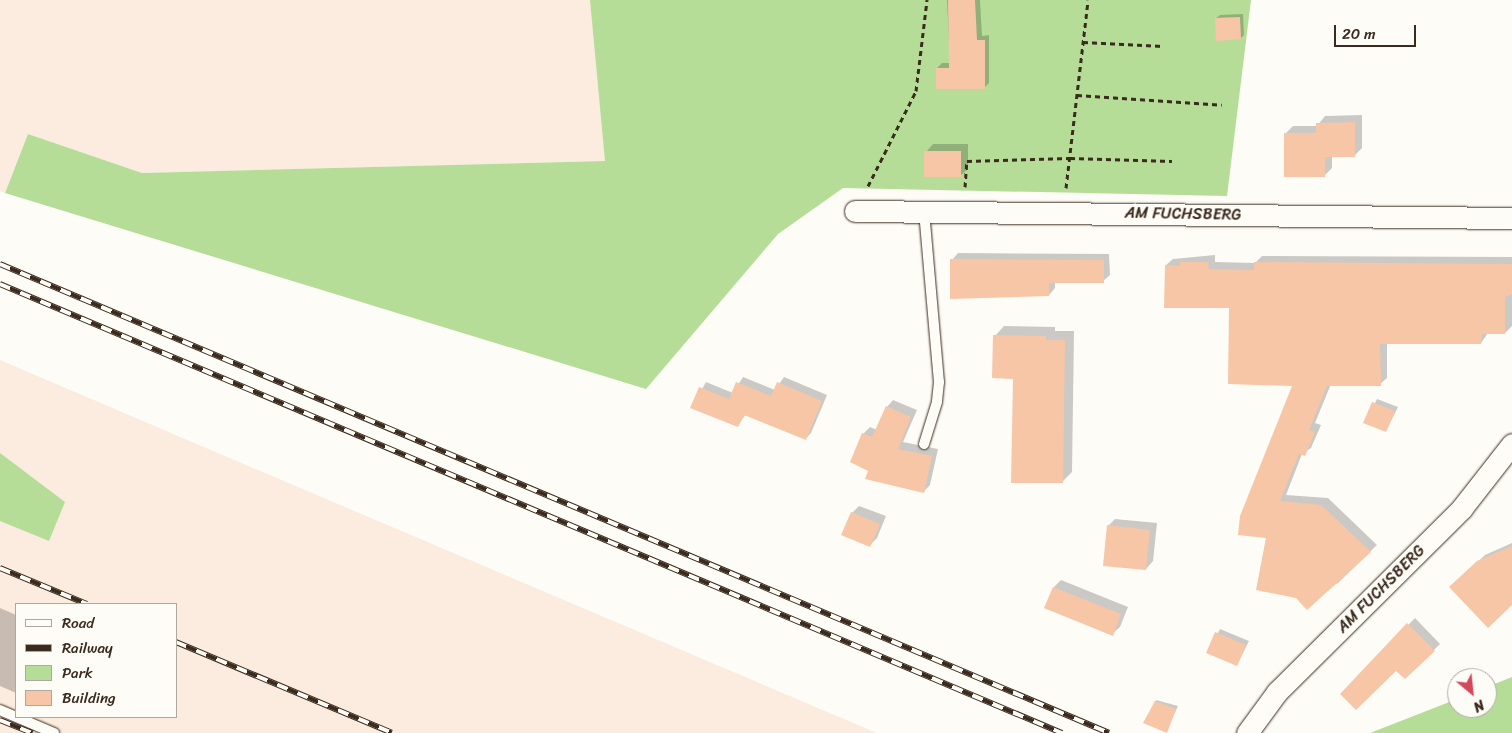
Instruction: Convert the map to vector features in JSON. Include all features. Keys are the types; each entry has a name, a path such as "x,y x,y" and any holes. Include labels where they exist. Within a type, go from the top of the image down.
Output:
{"street":[{"name":"AM FUCHSBERG","path":"855,211 924,210 1512,218"},
{"name":"AM FUCHSBERG","path":"1247,733 1277,692 1462,508 1512,444"}],"lane":[{"path":"924,210 939,382 937,402 924,444"},
{"path":"0,710 15,716"},
{"path":"19,718 54,733"}],"path":[{"path":"855,211 916,91 927,0"},
{"path":"1061,213 1070,158 1088,0"},
{"path":"1084,42 1162,46"},
{"path":"1077,95 1222,104"},
{"path":"964,212 967,161 1070,158 1172,161"}],"shaded area":[{"path":"0,0 712,0 605,161 142,173 28,134 5,193 0,191"},
{"path":"0,360 877,733 0,733"}],"green space":[{"path":"590,0 1251,0 1227,196 843,188 778,234 646,389 5,193 28,134 142,173 605,161"},
{"path":"0,453 65,502 49,541 0,521"},
{"path":"1512,677 1512,733 1370,733 1447,703 1447,718 1497,718 1497,683"}],"building":[{"path":"948,0 975,0 977,40 985,40 985,89 936,89 936,68 949,68"},
{"path":"1240,17 1241,39 1216,41 1215,18"},
{"path":"1355,122 1355,157 1325,157 1325,177 1284,177 1284,133 1316,133 1316,123"},
{"path":"924,151 961,151 961,177 924,177"},
{"path":"950,259 1104,260 1104,283 1049,283 1049,296 950,299"},
{"path":"1180,262 1208,262 1209,269 1254,270 1254,262 1512,264 1512,294 1505,297 1505,334 1482,334 1481,344 1380,344 1381,386 1327,386 1309,430 1315,432 1305,456 1299,454 1280,501 1321,505 1371,552 1307,610 1296,598 1256,590 1266,538 1238,535 1240,516 1292,386 1228,384 1229,308 1164,308 1165,265 1180,266"},
{"path":"993,335 1046,336 1046,340 1065,340 1063,483 1011,483 1013,379 992,378"},
{"path":"736,382 771,396 777,382 822,401 806,440 744,415 738,427 690,408 699,387 729,399"},
{"path":"1372,402 1395,411 1386,432 1363,423"},
{"path":"886,406 911,417 898,449 932,456 924,493 865,479 868,471 850,462 862,433 872,437"},
{"path":"851,512 880,524 870,547 841,535"},
{"path":"1107,525 1150,530 1146,570 1103,566"},
{"path":"1512,546 1512,605 1488,628 1449,587 1477,561"},
{"path":"1053,587 1121,614 1113,636 1044,608"},
{"path":"1407,623 1435,651 1405,679 1396,671 1356,710 1340,694"},
{"path":"1215,632 1246,645 1237,666 1206,653"},
{"path":"1155,701 1176,709 1167,733 1143,723"}],"railway":[{"path":"0,264 1109,733"},
{"path":"0,284 1062,733"},
{"path":"0,568 85,603"},
{"path":"178,643 392,733"},
{"path":"0,720 32,733"}]}
